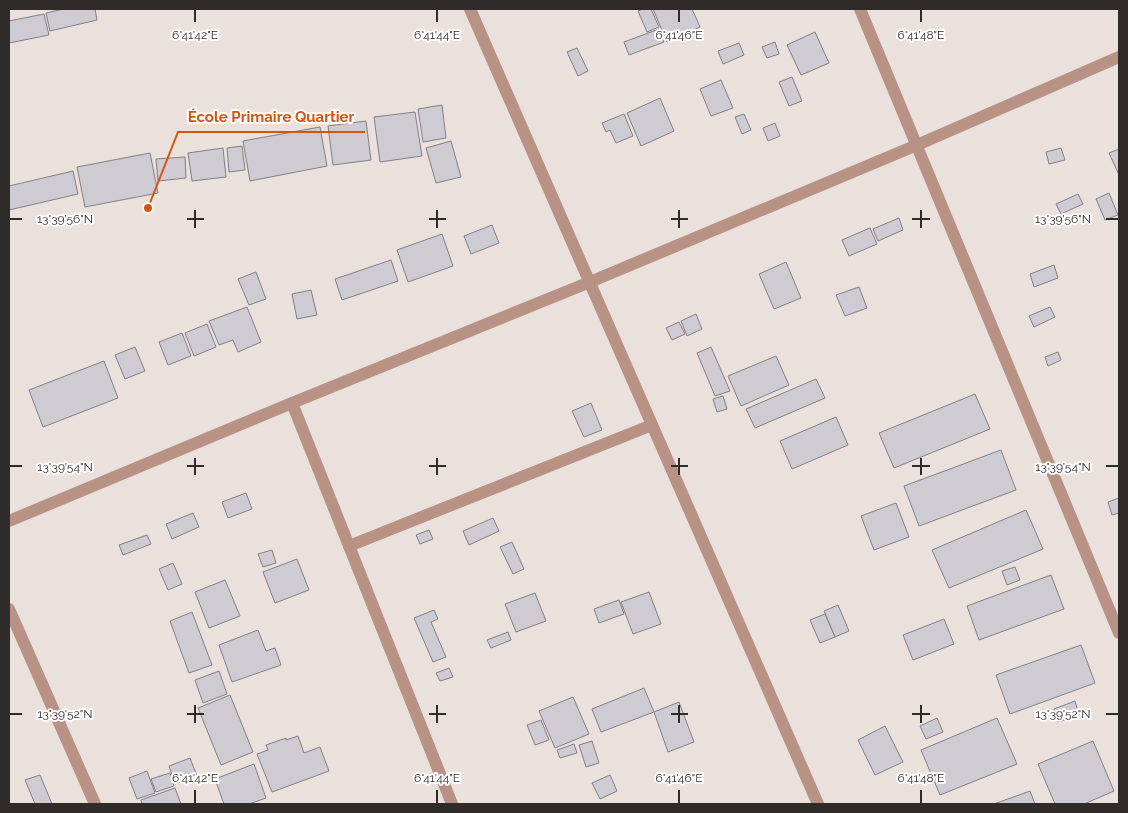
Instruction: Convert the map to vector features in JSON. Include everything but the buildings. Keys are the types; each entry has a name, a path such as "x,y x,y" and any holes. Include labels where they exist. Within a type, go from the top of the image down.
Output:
{"street":[{"path":"470,9 818,804"},
{"path":"860,9 1119,633"},
{"path":"9,521 590,282 1119,58"},
{"path":"292,403 452,804"},
{"path":"349,546 652,426"},
{"path":"9,609 95,804"}],"place":[{"name":"École Primaire Quartier","path":"148,208"}]}
